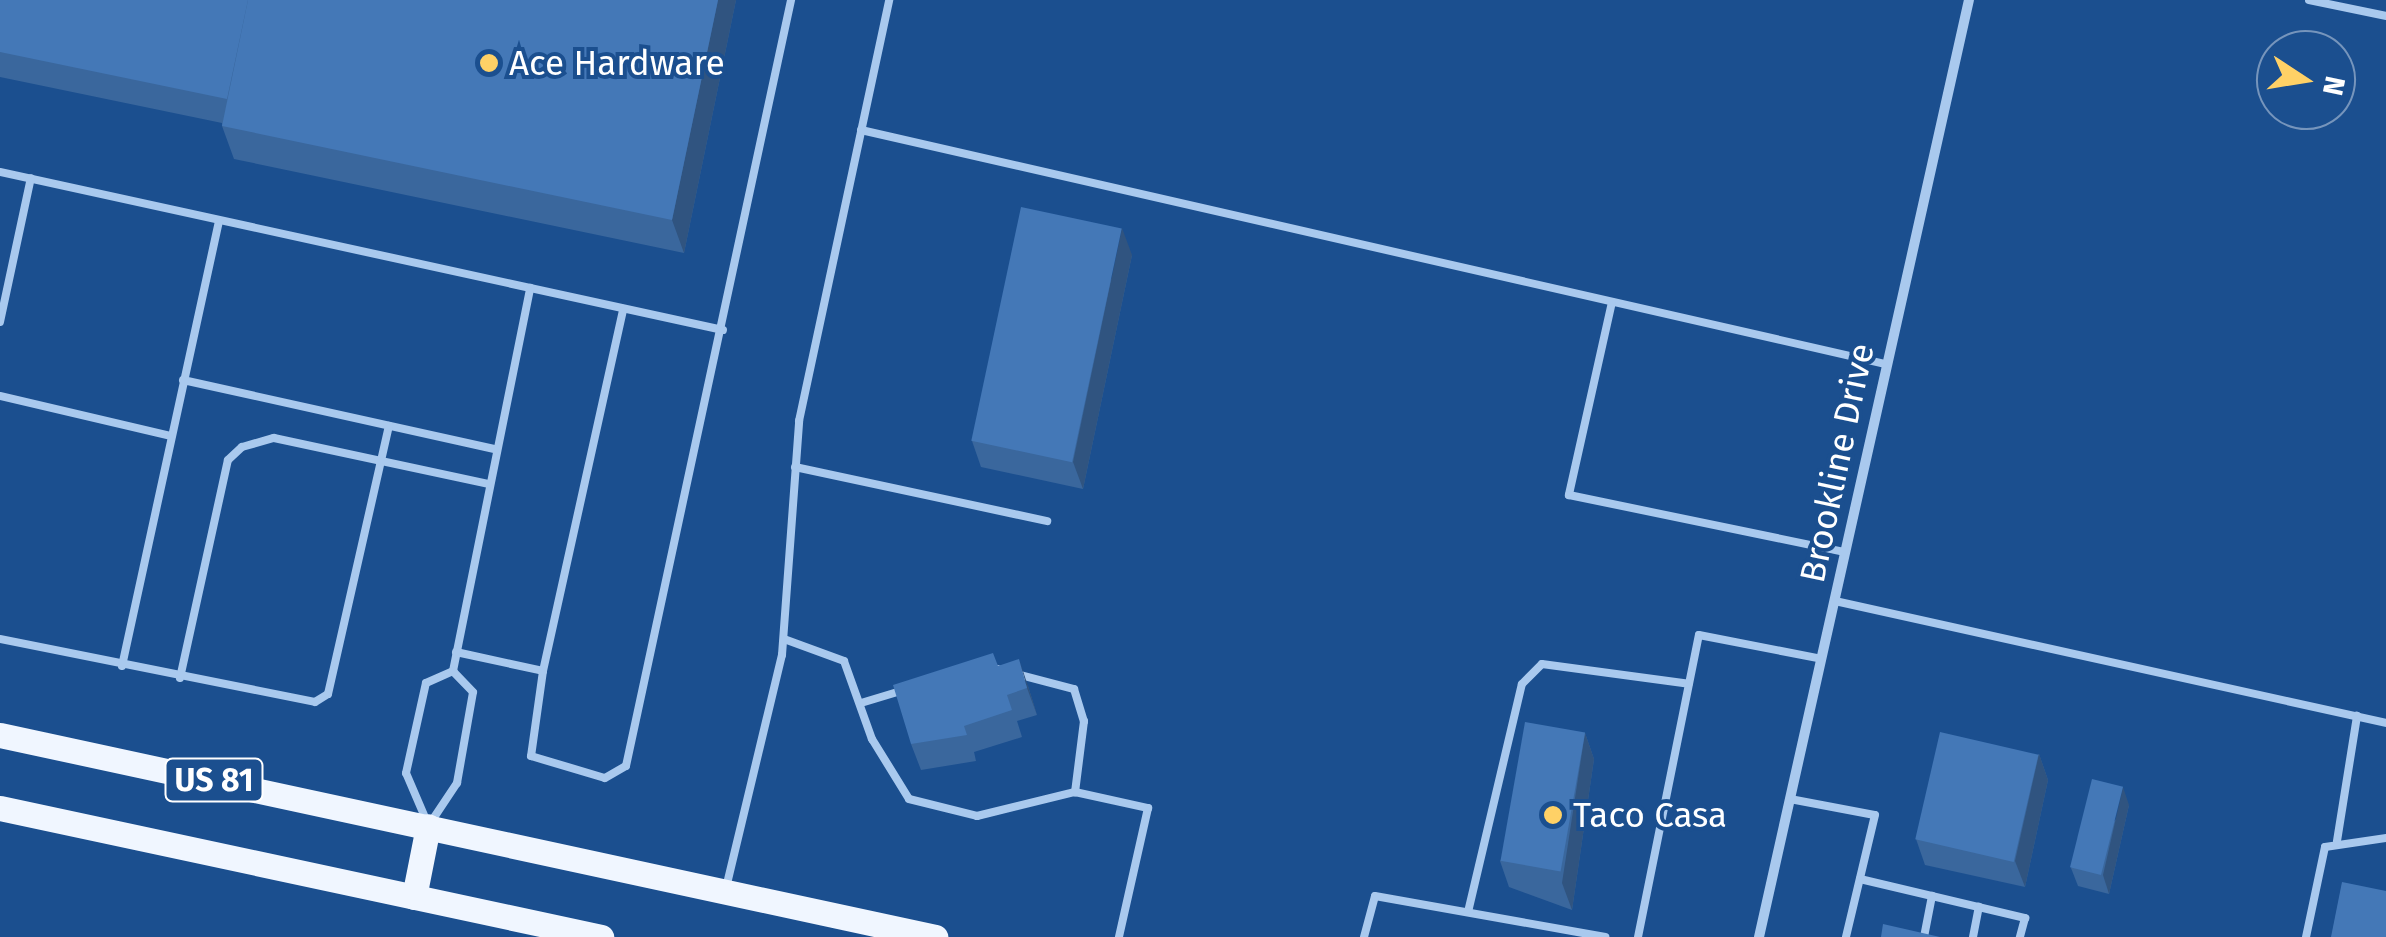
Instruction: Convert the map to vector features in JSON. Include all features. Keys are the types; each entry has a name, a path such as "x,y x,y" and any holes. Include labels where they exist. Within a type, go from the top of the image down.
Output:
{"main road":[{"name":"US 81","path":"0,735 935,937"},
{"name":"US 81","path":"0,808 601,937"},
{"path":"414,897 428,826"}],"street":[{"name":"Brookline Drive","path":"1759,937 1969,0"}],"lane":[{"path":"623,309 543,671 530,756 618,777 723,330 791,0"},
{"path":"725,892 784,639 795,468 889,0"},
{"path":"2309,0 2386,16"},
{"path":"861,130 1886,364"},
{"path":"0,172 723,330"},
{"path":"0,322 30,178"},
{"path":"122,666 219,220"},
{"path":"428,826 458,783 474,692 454,671 456,652 530,288"},
{"path":"1612,302 1569,496 1846,552"},
{"path":"183,380 496,449"},
{"path":"0,396 170,436"},
{"path":"0,639 301,704 328,694 389,426"},
{"path":"180,678 228,460 256,439 274,438 488,484"},
{"path":"795,468 1047,522"},
{"path":"1835,601 2386,723"},
{"path":"1638,937 1698,634 1822,660"},
{"path":"784,639 844,661 909,799 977,816 1074,792 1148,808 1119,937"},
{"path":"456,652 543,671"},
{"path":"977,668 1004,664 1074,689 1084,703 1074,792"},
{"path":"1468,912 1522,684 1542,664 1688,684"},
{"path":"428,826 406,774 426,683 454,671"},
{"path":"862,703 911,688"},
{"path":"2337,841 2357,716"},
{"path":"1790,799 1875,815 1846,937"},
{"path":"2306,937 2324,847 2337,841 2386,838"},
{"path":"1860,879 2024,918 2020,937"},
{"path":"1364,937 1375,896 1605,937"},
{"path":"1924,937 1932,896"},
{"path":"1972,937 1979,908"}],"building":[{"path":"0,0 248,0 227,99 0,52"},
{"name":"Ace Hardware","path":"248,0 718,0 672,220 222,126"},
{"path":"1021,207 1122,228 1072,462 971,441"},
{"path":"993,653 998,666 1019,659 1027,688 1007,695 1012,710 964,726 967,735 911,744 893,685"},
{"path":"1525,722 1585,733 1561,871 1501,861"},
{"path":"1940,732 2038,755 2014,862 1915,839"},
{"path":"2092,779 2123,787 2101,875 2070,867"},
{"path":"2342,882 2386,891 2386,937 2331,937"},
{"path":"1883,924 1940,937 1881,937"}],"place":[{"name":"Ace Hardware","path":"489,63"},
{"name":"Taco Casa","path":"1553,815"}]}
